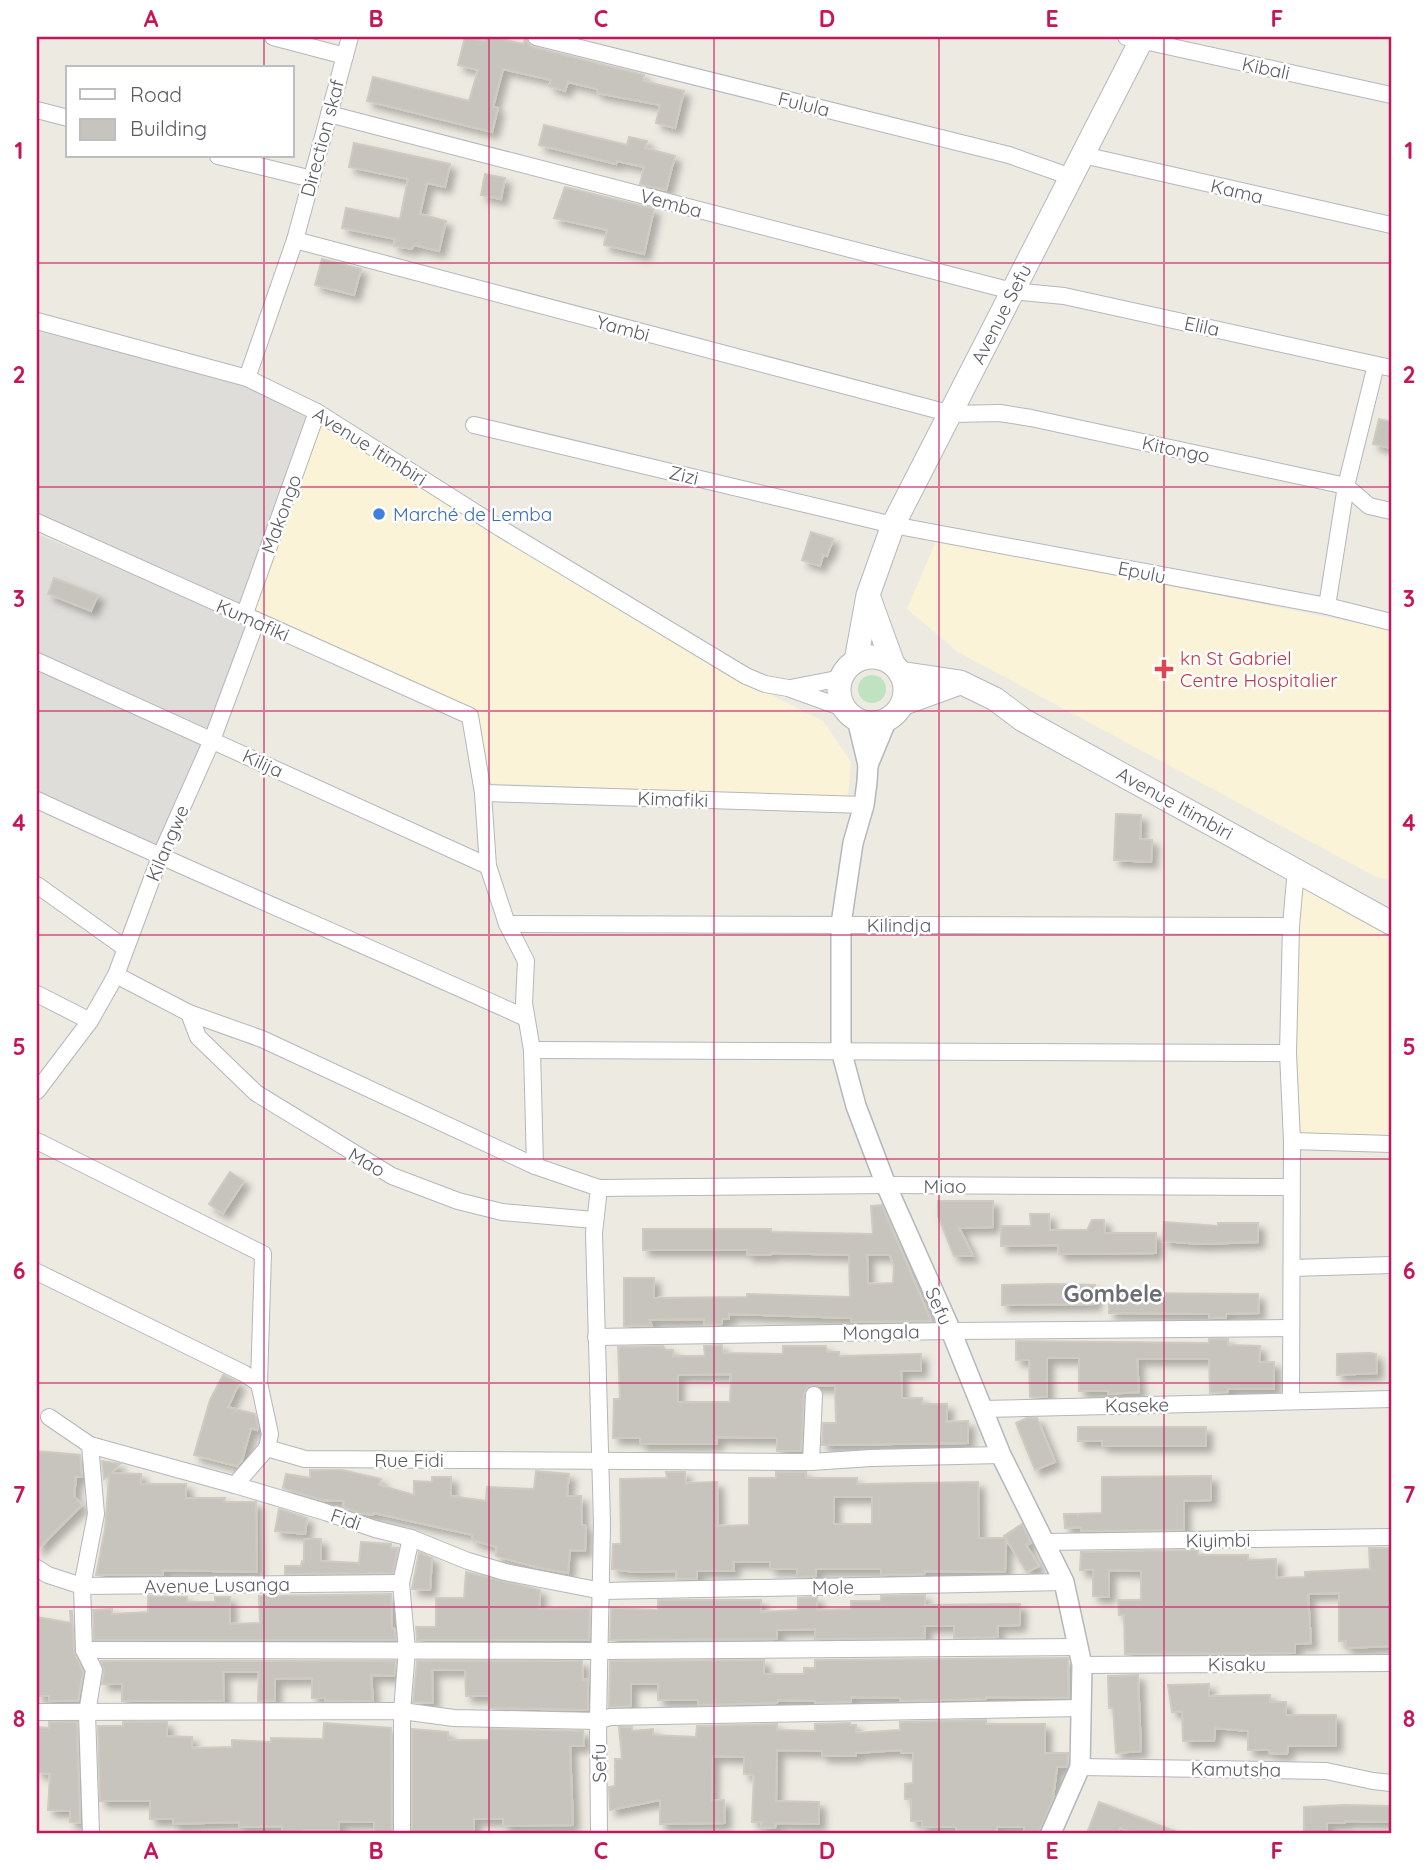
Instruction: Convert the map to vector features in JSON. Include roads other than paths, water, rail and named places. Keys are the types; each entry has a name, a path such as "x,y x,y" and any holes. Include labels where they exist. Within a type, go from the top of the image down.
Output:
{"main road":[{"name":"Avenue Sefu","path":"849,670 869,595 893,525 1083,155 1137,38"},
{"path":"869,595 905,688 894,712"},
{"path":"897,668 875,657 849,670 839,691 851,714 875,722 960,682"},
{"name":"Avenue Itimbiri","path":"897,668 960,682 995,698 1023,720 1391,923"}],"street":[{"path":"273,37 345,56"},
{"name":"Direction skaf","path":"247,378 295,240 350,37"},
{"name":"Fulula","path":"536,37 1010,155 1071,177"},
{"name":"Kibali","path":"1137,38 1391,95"},
{"path":"37,110 66,117"},
{"name":"Vemba","path":"329,114 1012,291"},
{"name":"Kama","path":"1083,155 1391,225"},
{"path":"226,158 312,179"},
{"name":"Yambi","path":"295,240 952,414"},
{"name":"Elila","path":"1012,291 1064,296 1383,366"},
{"name":"Avenue Itimbiri","path":"37,321 247,378 317,412 500,528 747,676 765,684 788,688 851,714"},
{"path":"1327,607 1346,486 1383,366"},
{"name":"Makongo","path":"212,740 317,412"},
{"name":"Kitongo","path":"952,414 1000,413 1031,418 1346,486 1369,506 1391,511"},
{"name":"Zizi","path":"474,425 893,525"},
{"name":"Kumafiki","path":"37,522 470,716 483,793"},
{"name":"Epulu","path":"893,525 1327,607 1391,622"},
{"name":"Kilija","path":"37,661 488,866"},
{"path":"788,688 849,670"},
{"path":"868,765 894,712"},
{"path":"851,714 868,765"},
{"name":"Kilangwe","path":"37,1091 90,1021 116,975 160,857 212,740"},
{"name":"Sefu","path":"868,765 864,805 853,843 841,924 841,1050 856,1106 886,1185 951,1331 1001,1455 1064,1582 1081,1656 1080,1767 1052,1833"},
{"path":"483,793 488,866 507,924 526,961 526,1018 532,1050 535,1166"},
{"name":"Kimafiki","path":"483,793 864,805"},
{"path":"37,800 526,1018"},
{"path":"1291,1401 1292,1140 1288,1053 1291,926 1296,869"},
{"path":"37,885 125,948"},
{"name":"Kilindja","path":"507,924 1291,926"},
{"path":"116,975 189,1013 262,1039 535,1166 599,1188"},
{"path":"37,993 90,1021"},
{"name":"Mao","path":"189,1013 198,1037 212,1054 256,1093 392,1176 458,1201 502,1212 594,1220"},
{"path":"532,1050 1288,1053"},
{"path":"1292,1140 1391,1144"},
{"path":"37,1141 263,1254 259,1383 270,1434 267,1448 235,1485"},
{"name":"Miao","path":"599,1188 886,1185 1291,1187"},
{"name":"Sefu","path":"599,1188 594,1220 602,1591 598,1721 599,1833"},
{"path":"1292,1268 1391,1265"},
{"path":"37,1272 259,1383"},
{"name":"Mongala","path":"596,1337 1291,1328"},
{"path":"811,1462 814,1395"},
{"name":"Kaseke","path":"983,1409 1391,1399"},
{"name":"Fidi","path":"49,1417 90,1445 411,1538 468,1561 505,1572 602,1591"},
{"path":"90,1445 96,1514 82,1586 84,1650 94,1670 87,1713 91,1833"},
{"name":"Rue Fidi","path":"267,1448 305,1459 811,1462 1001,1455"},
{"name":"Kiyimbi","path":"1046,1542 1391,1537"},
{"path":"402,1833 402,1711 407,1650 401,1583 411,1538"},
{"name":"Avenue Lusanga","path":"37,1568 48,1575 82,1586 401,1583"},
{"name":"Mole","path":"602,1591 1064,1582"},
{"name":"Kisaku","path":"84,1650 600,1651 1081,1656 1391,1663"},
{"path":"37,1712 402,1711 468,1719 598,1721 610,1717 677,1715 1080,1708"},
{"name":"Kamutsha","path":"1080,1767 1326,1771 1373,1782 1391,1783"}],"place":[{"name":"Marché de Lemba","path":"379,514"},
{"name":"kn St Gabriel Centre Hospitalier","path":"1164,669"}],"district":[{"name":"Gombele","path":"1113,1293"}]}
